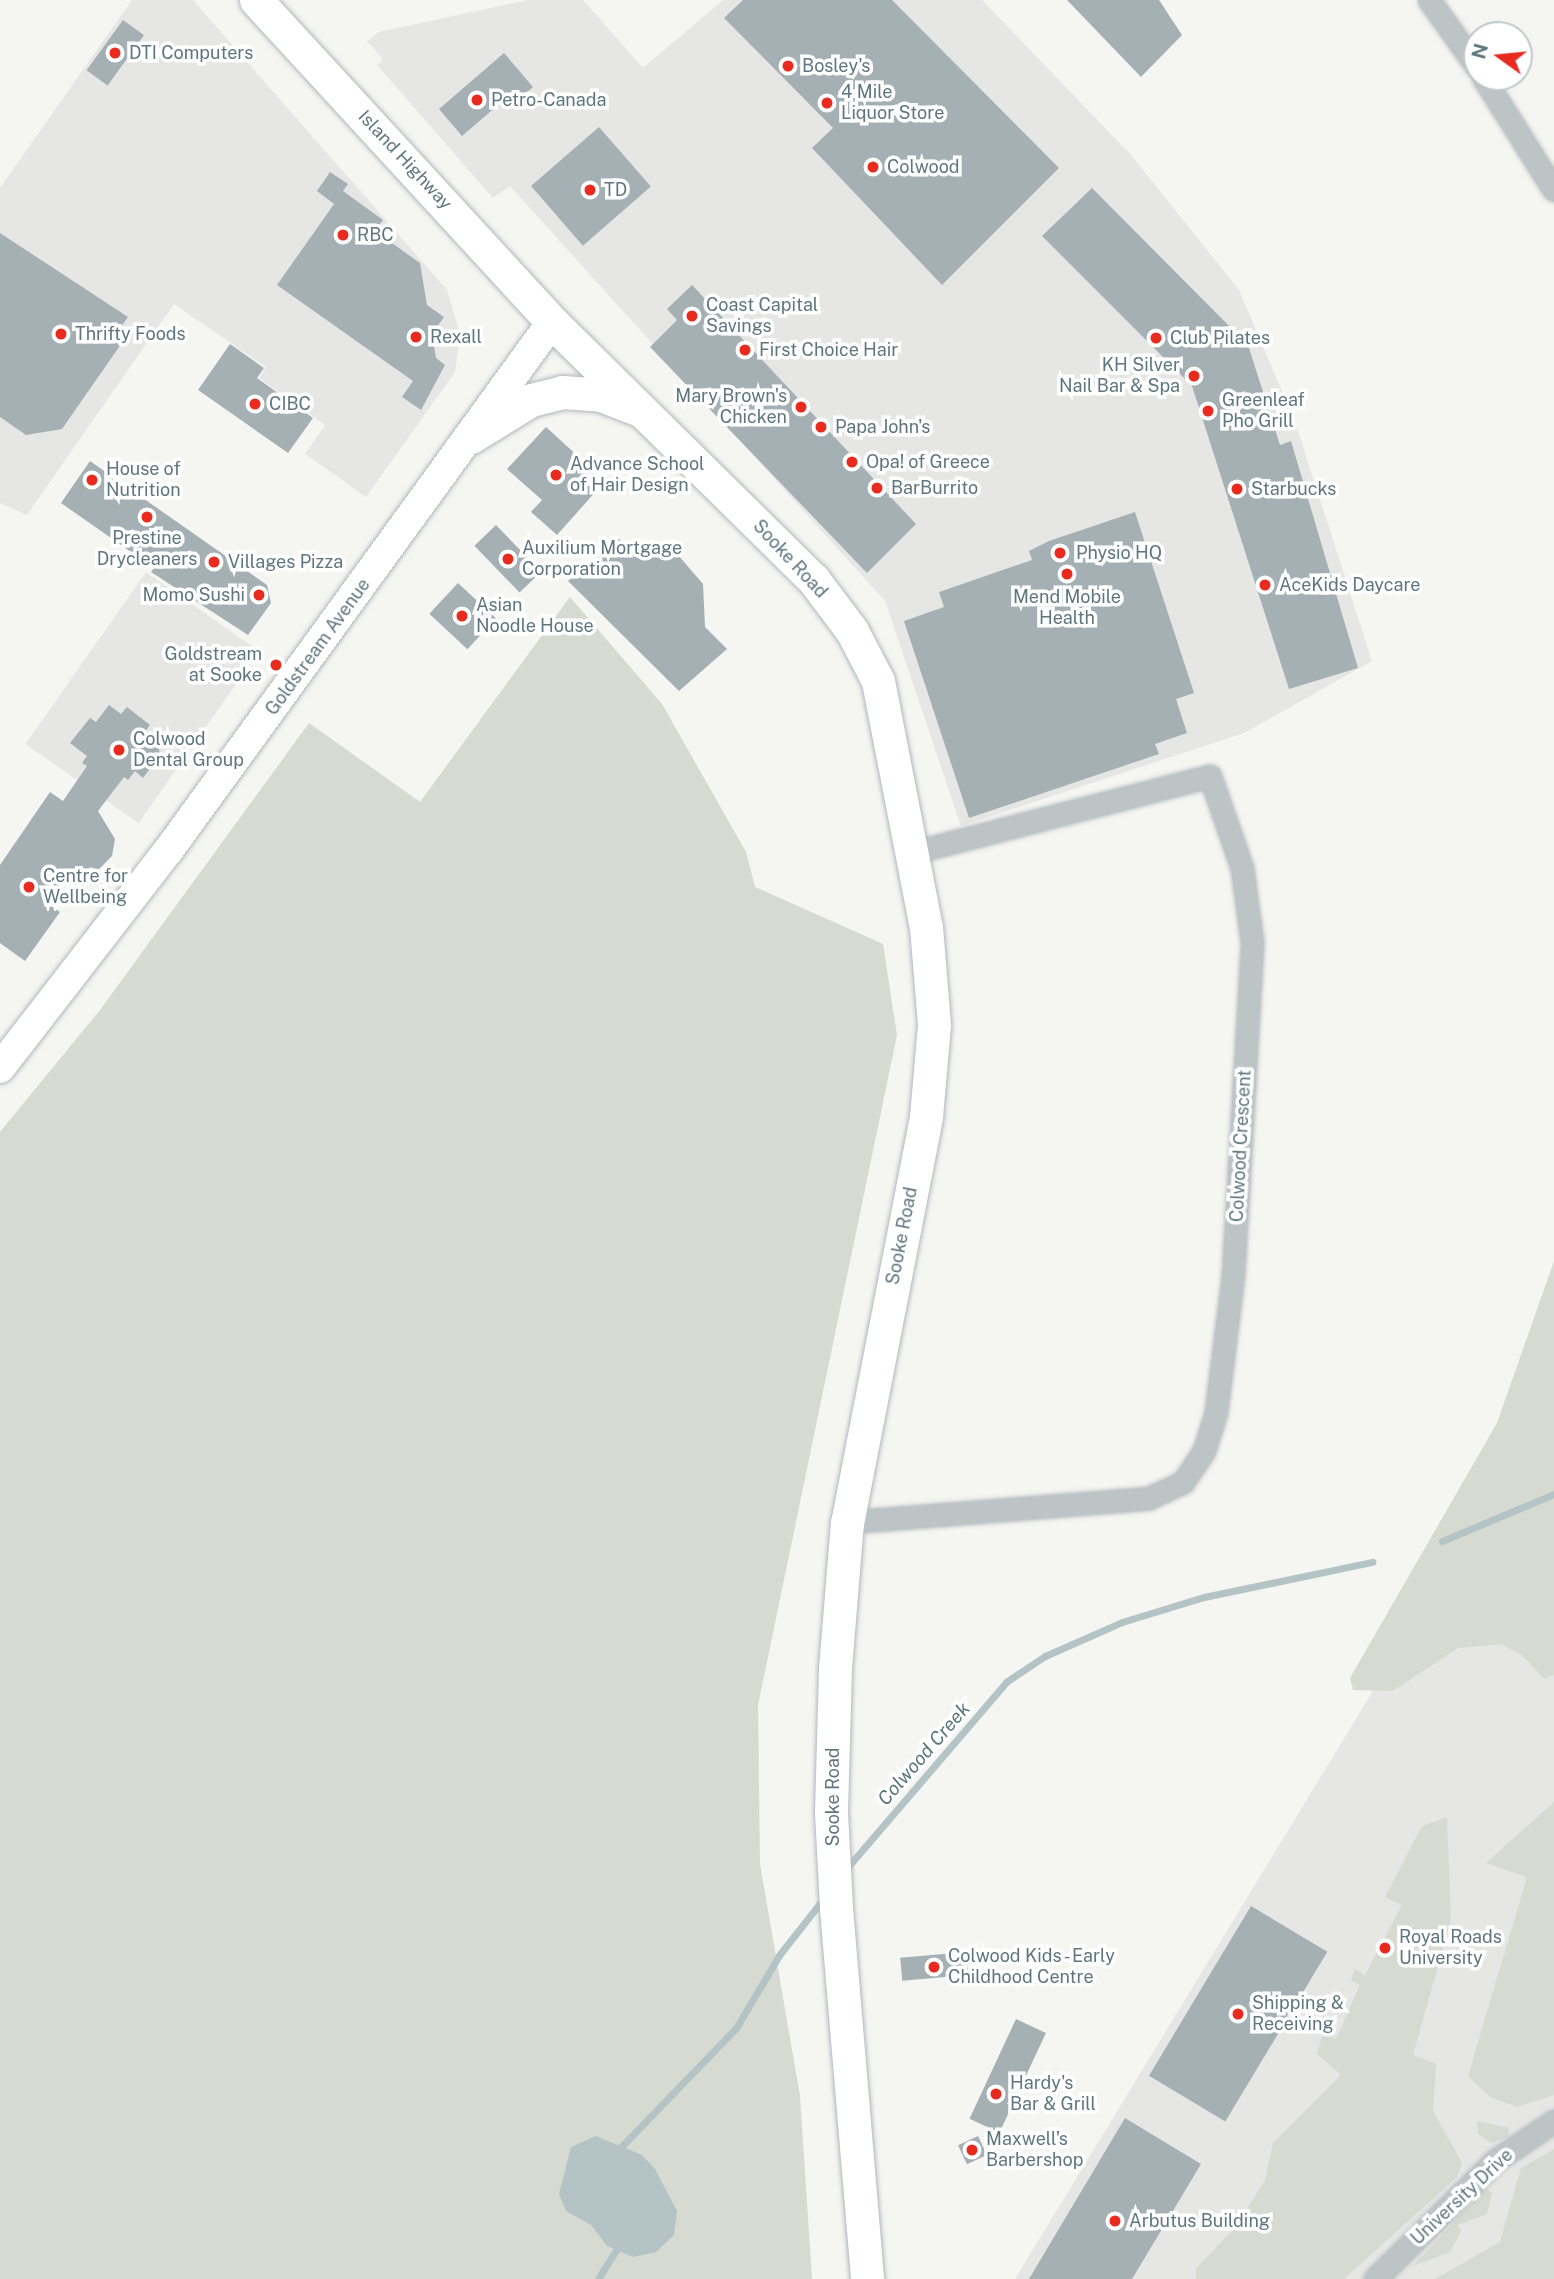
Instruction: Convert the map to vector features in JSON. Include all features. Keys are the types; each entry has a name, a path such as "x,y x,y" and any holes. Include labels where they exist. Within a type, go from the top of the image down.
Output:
{"main road":[{"name":"Island Highway","path":"256,0 552,322"},
{"name":"Sooke Road","path":"552,322 813,579 852,631 878,681 911,853 931,979 932,1074 847,1522 831,1812 867,2279"},
{"path":"471,438 531,400 562,392 601,396 642,411"},
{"path":"845,2279 863,2218"}],"street":[{"path":"1429,0 1463,47"},
{"path":"1492,91 1554,190"},
{"name":"Goldstream Avenue","path":"0,1068 168,851 471,438 552,322"},
{"name":"Colwood Crescent","path":"847,1522 1149,1497 1183,1482 1205,1451 1216,1412 1233,1275 1252,942 1242,868 1210,776 911,853"},
{"name":"University Drive","path":"1375,2279 1496,2160 1554,2121"}],"shaded area":[{"path":"132,0 193,0 447,290 460,334 455,372 366,497 305,454 325,425 259,378 266,367 174,304 27,515 0,503 0,188"},
{"path":"528,0 583,0 643,68 723,0 982,0 1131,155 1239,290 1295,422 1372,661 1244,733 961,826 885,601 510,186 493,198 377,65 383,59 367,41 379,32"},
{"path":"146,572 259,651 139,823 26,744"},
{"path":"570,597 662,704 746,852 755,887 883,944 897,1035 758,1705 760,1864 800,2096 812,2279 0,2279 0,1132 100,1010 309,723 420,802"},
{"path":"1554,1261 1554,1675 1544,1679 1523,1656 1501,1644 1458,1648 1393,1691 1353,1690 1350,1678 1497,1423"},
{"name":"Royal Roads University","path":"1554,1377 1554,2279 1015,2279 1466,1538"},
{"path":"1554,1802 1554,2095 1517,2107 1490,2097 1468,2076 1527,1877 1486,1863"},
{"path":"1447,1817 1451,1920 1413,2055 1436,2064 1433,2111 1462,2163 1457,2177 1344,2279 1196,2279 1196,2268 1236,2227 1265,2180 1273,2143 1341,2075 1317,2054 1323,2033 1336,2039 1360,1985 1351,1980 1355,1969 1365,1975 1402,1905 1385,1897 1422,1826"},
{"path":"1477,2121 1509,2128 1508,2137 1491,2143 1478,2134"},
{"path":"596,2136 642,2155 655,2169 677,2211 674,2235 656,2252 633,2257 607,2246 591,2225 566,2211 559,2194 571,2147"},
{"path":"1554,2149 1554,2279 1435,2279 1500,2242 1521,2168"},
{"path":"1486,2188 1492,2193 1487,2214 1458,2225 1461,2231 1450,2252 1413,2266"}],"building":[{"path":"743,0 892,0 1059,168 942,285 812,148 833,128 724,18"},
{"path":"1067,0 1159,0 1182,35 1141,77"},
{"name":"DTI Computers","path":"123,20 144,35 108,85 87,70"},
{"path":"504,53 533,87 518,100 512,93 462,136 439,109"},
{"path":"599,127 651,187 583,246 531,186"},
{"path":"330,172 348,184 343,191 383,220 375,231 420,263 427,305 444,317 432,334 436,358 445,365 421,410 402,397 413,381 277,285 334,204 317,191"},
{"path":"1092,188 1248,345 1280,445 1291,441 1358,668 1289,689 1192,386 1042,236"},
{"name":"Thrifty Foods","path":"0,233 128,317 118,331 126,337 62,429 26,435 0,417"},
{"path":"692,285 916,524 867,573 650,347 677,320 667,309"},
{"name":"CIBC","path":"230,344 264,368 257,378 313,418 288,453 198,390"},
{"name":"Advance School of Hair Design","path":"546,427 605,481 557,535 531,512 542,500 507,469"},
{"path":"90,461 267,585 271,603 248,635 151,572 154,568 61,503"},
{"path":"1135,512 1194,693 1176,699 1187,733 1155,744 1159,754 969,818 904,621 944,607 939,592 1032,560 1029,551 1049,541"},
{"name":"Auxilium Mortgage Corporation","path":"496,525 541,572 520,593 474,546"},
{"path":"619,539 629,547 672,548 703,584 705,627 727,649 679,691 568,581"},
{"name":"Asian Noodle House","path":"458,583 496,618 467,649 429,614"},
{"name":"Centre for Wellbeing","path":"109,705 121,714 127,707 150,725 144,733 158,743 160,755 143,778 135,771 128,780 124,777 98,811 115,839 112,856 99,869 70,871 47,903 60,912 25,961 0,943 0,865 50,792 63,801 87,766 82,763 87,756 70,743 90,718 96,722"},
{"name":"Shipping & Receiving","path":"1251,1906 1327,1952 1225,2122 1149,2076"},
{"name":"Colwood Kids - Early Childhood Centre","path":"966,1952 968,1975 902,1981 900,1958"},
{"name":"Hardy's Bar & Grill","path":"1016,2019 1046,2033 999,2133 970,2119"},
{"name":"Arbutus Building","path":"1125,2118 1201,2164 1132,2279 1029,2279"},
{"name":"Maxwell's Barbershop","path":"978,2136 987,2155 967,2164 958,2145"}],"waterway":[{"name":"Colwood Creek","path":"1442,1541 1554,1494"},
{"name":"Colwood Creek","path":"846,1869 1006,1682 1045,1656 1122,1622 1204,1597 1372,1562"},
{"name":"Colwood Creek","path":"622,2146 736,2028 780,1954 824,1898"},
{"name":"Colwood Creek","path":"598,2279 617,2249"}],"place":[{"name":"DTI Computers","path":"115,53"},
{"name":"Bosley's","path":"788,66"},
{"name":"Petro-Canada","path":"477,100"},
{"name":"4 Mile Liquor Store","path":"827,103"},
{"name":"Colwood","path":"873,167"},
{"name":"TD","path":"590,190"},
{"name":"RBC","path":"343,235"},
{"name":"Coast Capital Savings","path":"692,316"},
{"name":"Thrifty Foods","path":"61,334"},
{"name":"Rexall","path":"416,337"},
{"name":"Club Pilates","path":"1156,338"},
{"name":"First Choice Hair","path":"745,350"},
{"name":"KH Silver Nail Bar & Spa","path":"1194,376"},
{"name":"CIBC","path":"255,404"},
{"name":"Mary Brown's Chicken","path":"801,407"},
{"name":"Greenleaf Pho Grill","path":"1208,411"},
{"name":"Papa John's","path":"821,427"},
{"name":"Opa! of Greece","path":"852,462"},
{"name":"Advance School of Hair Design","path":"556,475"},
{"name":"House of Nutrition","path":"92,480"},
{"name":"BarBurrito","path":"877,488"},
{"name":"Starbucks","path":"1237,489"},
{"name":"Prestine Drycleaners","path":"147,517"},
{"name":"Physio HQ","path":"1060,553"},
{"name":"Auxilium Mortgage Corporation","path":"508,559"},
{"name":"Villages Pizza","path":"214,562"},
{"name":"Mend Mobile Health","path":"1067,574"},
{"name":"AceKids Daycare","path":"1265,585"},
{"name":"Momo Sushi","path":"259,595"},
{"name":"Asian Noodle House","path":"462,616"},
{"name":"Goldstream at Sooke","path":"276,665"},
{"name":"Colwood Dental Group","path":"119,750"},
{"name":"Centre for Wellbeing","path":"29,887"},
{"name":"Royal Roads University","path":"1385,1948"},
{"name":"Colwood Kids - Early Childhood Centre","path":"934,1967"},
{"name":"Shipping & Receiving","path":"1238,2014"},
{"name":"Hardy's Bar & Grill","path":"996,2094"},
{"name":"Maxwell's Barbershop","path":"972,2150"},
{"name":"Arbutus Building","path":"1115,2221"}]}
